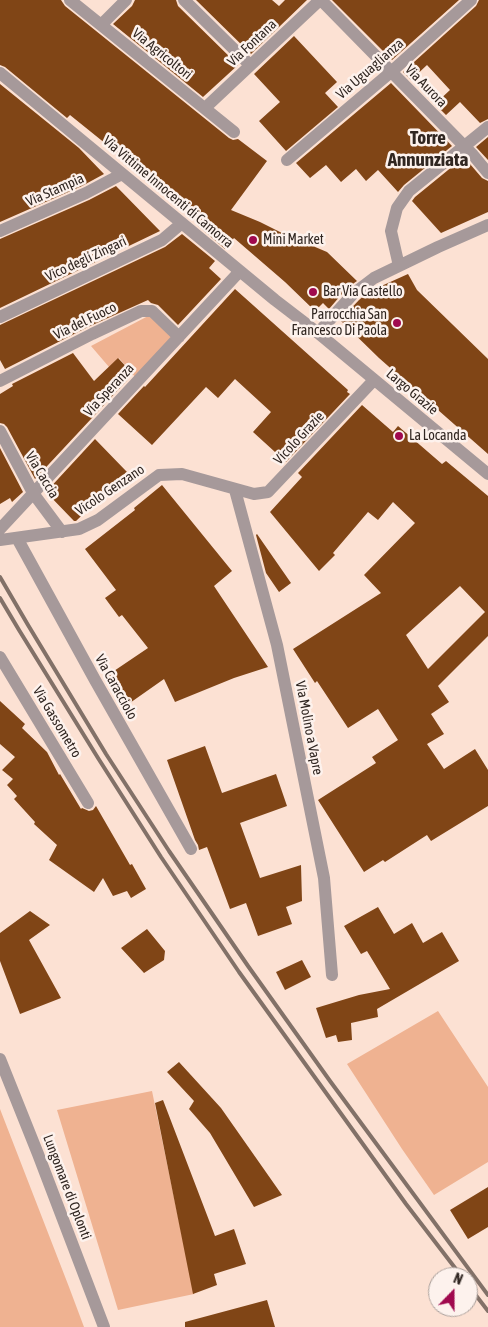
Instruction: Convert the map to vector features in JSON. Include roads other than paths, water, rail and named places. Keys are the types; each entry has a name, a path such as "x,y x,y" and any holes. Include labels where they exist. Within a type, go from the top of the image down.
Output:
{"street":[{"name":"Via Agricoltori","path":"70,0 234,132"},
{"path":"101,25 126,0"},
{"path":"184,0 250,65"},
{"name":"Via Fontana","path":"205,108 321,0"},
{"name":"Via Aurora","path":"321,0 488,173"},
{"name":"Via Uguaglianza","path":"288,160 391,72 471,0"},
{"name":"Via Vittime Innocenti di Camorra","path":"0,73 275,300 318,333"},
{"path":"399,266 392,231 397,208 409,191 488,127"},
{"name":"Via Stampia","path":"0,231 86,193 122,174"},
{"name":"Vico degli Zingari","path":"0,316 162,240 182,223"},
{"path":"318,333 353,294 374,278 438,246 488,225"},
{"name":"Via Speranza","path":"0,529 240,271"},
{"name":"Via del Fuoco","path":"0,382 141,311 152,311 180,337"},
{"name":"Largo Grazie","path":"318,333 488,474"},
{"name":"Vicolo Grazie","path":"235,490 254,494 268,492 374,380"},
{"name":"Via Caccia","path":"0,431 33,493 62,532"},
{"name":"Vicolo Genzano","path":"0,540 79,529 98,520 159,475 182,474 235,490"},
{"name":"Via Molino a Vapre","path":"235,490 277,645 324,878 332,975"},
{"name":"Via Caracciolo","path":"18,538 95,680 191,849"},
{"name":"Via Gassometro","path":"0,657 88,803"},
{"name":"Lungomare di Oplonti","path":"0,1059 104,1327"}],"railway":[{"path":"0,577 106,754 169,851 330,1081 488,1295"},
{"path":"0,598 161,857 239,972 406,1204 454,1267"},
{"path":"478,1298 488,1311"}],"place":[{"name":"Mini Market","path":"253,240"},
{"name":"Bar Via Castello","path":"313,292"},
{"name":"Parrocchia San Francesco Di Paola","path":"397,323"},
{"name":"La Locanda","path":"399,436"}],"district":[{"name":"Torre Annunziata","path":"428,149"}]}
